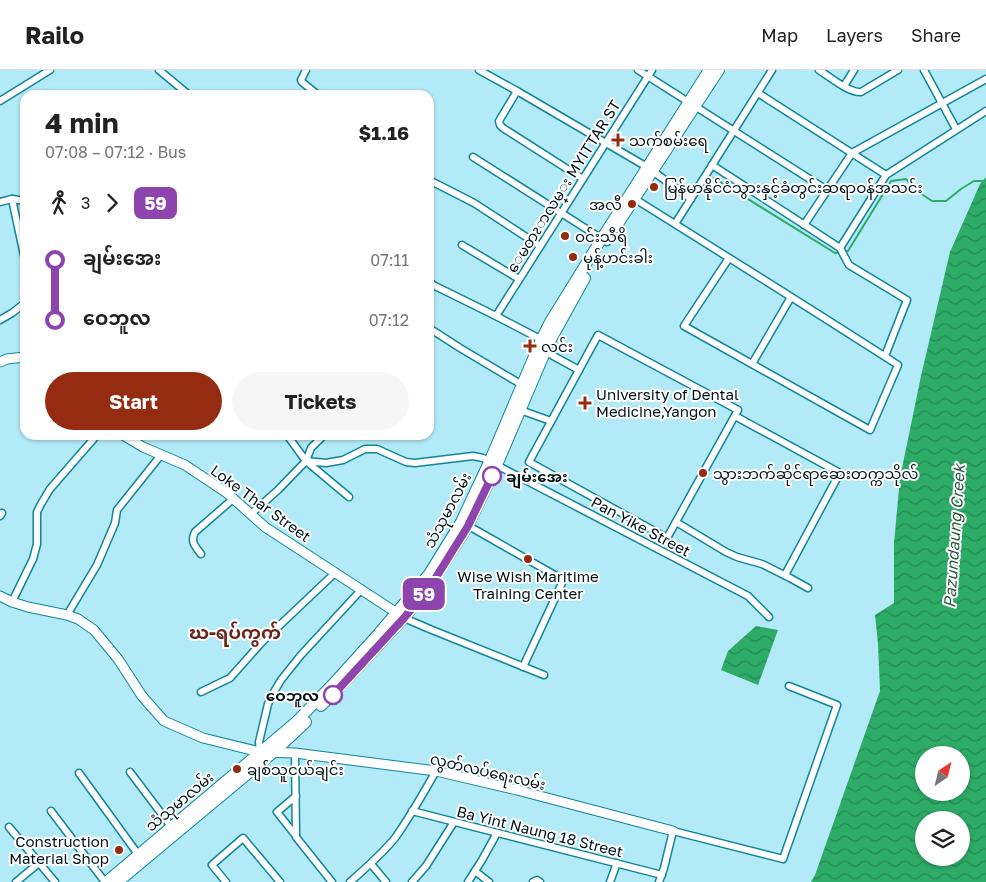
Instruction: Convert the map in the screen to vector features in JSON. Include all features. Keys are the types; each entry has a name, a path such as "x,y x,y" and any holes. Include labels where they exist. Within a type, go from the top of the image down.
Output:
{"main road":[{"name":"သံသုမာလမ်း","path":"106,882 141,858 297,721 430,587 465,524 545,345 550,322 692,104 710,70"},
{"name":"သံသုမာလမ်း","path":"692,104 719,70"},
{"name":"သံသုမာလမ်း","path":"604,240 635,199 650,169"},
{"name":"သံသုမာလမ်း","path":"493,462 520,410 526,386"},
{"name":"သံသုမာလမ်း","path":"174,830 274,752 337,690 401,615"},
{"name":"သံသုမာလမ်း","path":"118,882 141,858"}],"street":[{"path":"0,102 50,70"},
{"path":"159,70 183,90"},
{"path":"306,70 301,80 312,90"},
{"path":"479,70 650,169 691,199"},
{"path":"638,70 827,190"},
{"name":"ေမတၩာလမ္း MYITTAR ST","path":"496,316 652,70"},
{"path":"675,224 772,70"},
{"path":"819,70 854,92 861,92 898,70"},
{"path":"844,86 854,70"},
{"path":"924,70 956,130"},
{"path":"804,225 852,153 986,80"},
{"path":"517,91 499,121 500,124 583,179"},
{"path":"758,93 886,175"},
{"path":"840,248 886,175 986,111"},
{"path":"473,157 604,240"},
{"path":"712,165 840,248 849,265 907,300 885,356"},
{"path":"434,183 474,203 540,246"},
{"path":"0,202 12,199 20,200"},
{"path":"12,199 20,230"},
{"path":"635,199 675,224 885,356 898,365 870,430 684,326 729,258"},
{"path":"462,245 519,279"},
{"path":"434,286 496,316 545,345 579,370"},
{"path":"752,364 791,297"},
{"path":"0,320 20,306"},
{"path":"434,331 526,386"},
{"path":"598,335 738,410 735,416 667,538 529,462 598,335"},
{"path":"0,362 20,358"},
{"path":"520,410 551,421"},
{"path":"735,416 838,472 836,480 785,575"},
{"path":"12,602 33,559 37,544 37,512 50,489 93,440"},
{"name":"Loke Thar Street","path":"131,440 143,448 185,465 233,499 265,527 401,615"},
{"path":"291,440 306,461 349,497"},
{"path":"251,514 306,461 311,448 319,440"},
{"path":"306,461 334,462 343,460 365,449 378,449 406,462 415,463 473,456 493,462"},
{"path":"67,615 98,565 115,523 117,510 161,455"},
{"name":"Pan Yike Street","path":"493,462 748,596 769,617"},
{"path":"201,554 193,544 194,532 233,499"},
{"path":"676,522 737,558 762,564 808,588"},
{"path":"465,524 560,578 562,583 523,667"},
{"path":"201,692 230,678 263,641 336,572"},
{"path":"260,752 259,742 271,697 276,687 301,655 362,589"},
{"name":"လွတ်လပ်ရေးလမ်း","path":"0,596 28,607 67,615 78,619 94,630 118,659 142,696 164,721 203,738 260,752 295,753 436,771 673,830"},
{"path":"401,615 432,630 544,675"},
{"path":"659,882 673,830 783,860 837,705 789,686"},
{"path":"295,753 296,837"},
{"path":"350,882 371,864 394,839 436,771"},
{"path":"130,772 174,830"},
{"path":"79,773 141,858"},
{"path":"296,796 278,810 277,813 332,882"},
{"path":"51,811 106,882"},
{"name":"Ba Yint Naung 18 Street","path":"412,811 662,874"},
{"path":"412,882 426,866 454,822"},
{"path":"9,827 54,882"},
{"path":"468,882 497,833"},
{"path":"226,882 213,864 243,838 280,882"},
{"path":"16,882 39,863"},
{"path":"610,882 618,863"},
{"path":"371,864 386,882"},
{"path":"474,871 489,882"}],"water":[{"name":"Pazundaung Creek","path":"986,177 986,882 811,882 880,691 875,615 894,603 894,543 900,478 921,376 950,252 980,184"},
{"path":"756,626 778,630 758,685 721,670 728,651"}],"waterway":[{"path":"714,178 835,253 848,251 891,181 906,179 920,193 932,201 946,201 974,181 986,181"}],"bus line":[{"name":"59","path":"333,695 430,587 468,526 492,476"}],"place":[{"name":"သက်စမ်းရေ","path":"618,140"},
{"name":"မြန်မာနိုင်ငံသွားနှင့်ခံတွင်းဆရာဝန်အသင်း","path":"654,187"},
{"name":"အလီ","path":"632,204"},
{"name":"ဝင်းသီရိ","path":"565,236"},
{"name":"မုန့်ဟင်းခါး","path":"573,257"},
{"name":"လင်း","path":"530,346"},
{"name":"University of Dental Medicine,Yangon","path":"585,403"},
{"name":"သွားဘက်‌ဆိုင်ရာဆေးတက္ကသိုလ်","path":"703,473"},
{"name":"ချမ်းအေး","path":"492,476"},
{"name":"Wise Wish Maritime Training Center","path":"528,559"},
{"name":"ဝေဘူလ","path":"333,695"},
{"name":"ချစ်သူငယ်ချင်း","path":"237,769"},
{"name":"Construction Material Shop","path":"119,850"}],"district":[{"name":"ဃ-ရပ်ကွက်","path":"235,632"}]}
